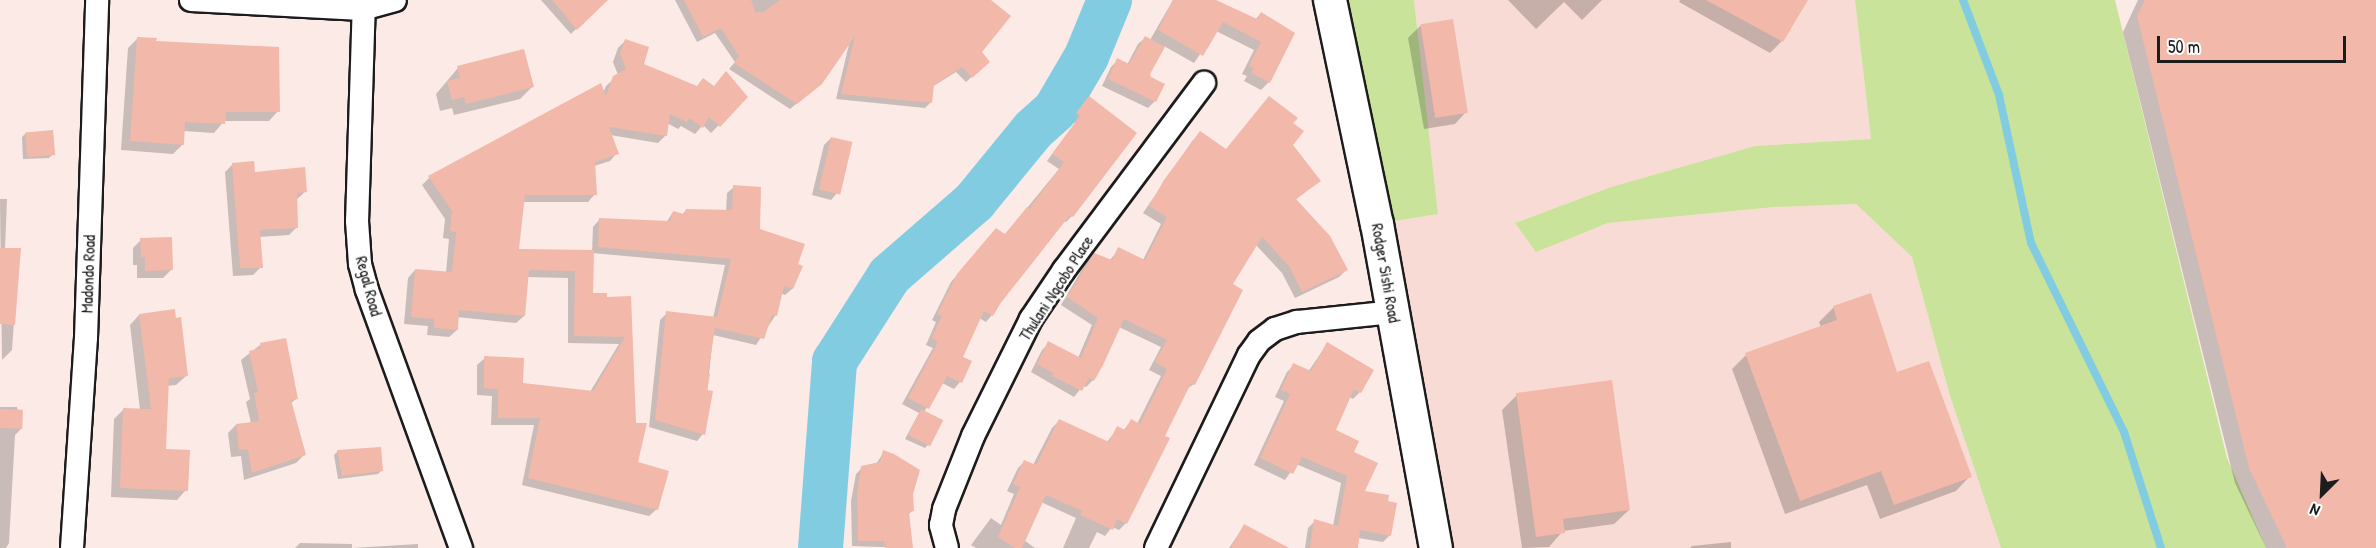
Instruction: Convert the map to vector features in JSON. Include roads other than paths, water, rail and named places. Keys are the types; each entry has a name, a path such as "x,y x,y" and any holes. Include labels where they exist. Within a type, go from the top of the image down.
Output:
{"street":[{"name":"Madondo Road","path":"72,548 86,338 97,0"},
{"path":"191,0 363,4 395,0"},
{"name":"Rodger Sishi Road","path":"1330,0 1393,312 1436,548"},
{"name":"Regal Road","path":"363,4 357,221 360,264 367,290 461,548"},
{"name":"Thulani Ngcobo Place","path":"947,548 941,525 944,509 973,435 1031,319 1071,261 1204,83"},
{"path":"1156,548 1249,355 1259,341 1275,329 1297,322 1393,312"}],"waterway":[{"path":"820,548 834,361 889,275 974,201 1033,129 1055,109 1086,56 1109,0"},
{"path":"1963,0 1999,95 2031,243 2124,432 2161,548"}]}
